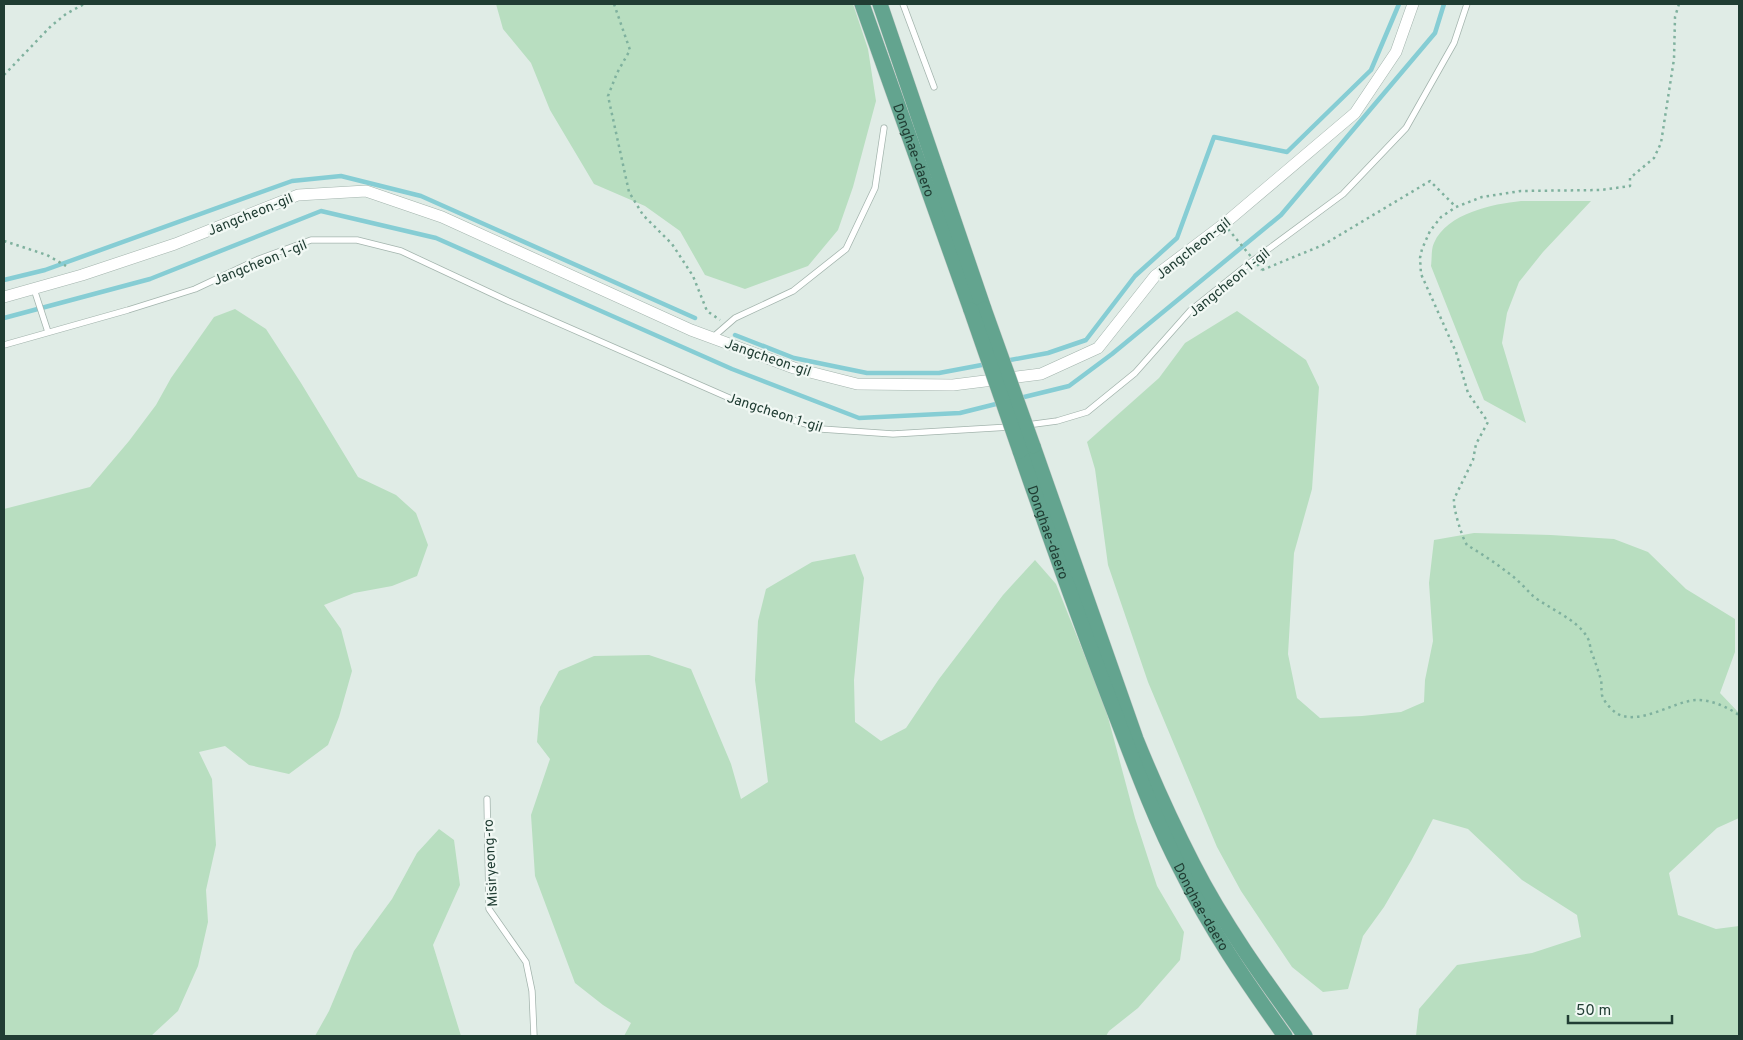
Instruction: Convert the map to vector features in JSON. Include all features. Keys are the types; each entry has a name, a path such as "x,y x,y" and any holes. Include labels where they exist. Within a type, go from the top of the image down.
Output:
{"main road":[{"name":"Donghae-daero","path":"862,4 978,309"},
{"name":"Donghae-daero","path":"880,4 978,309"},
{"path":"978,309 1026,448"},
{"name":"Donghae-daero","path":"1026,448 1102,681 1140,779 1180,869 1224,947 1247,984 1285,1036"},
{"name":"Donghae-daero","path":"1026,448 1136,739 1193,865 1233,933 1305,1036"}],"street":[{"name":"Jangcheon-gil","path":"4,297 35,291 175,244 298,195 366,191 442,217 691,330 794,368 857,384 953,385 1041,374 1098,348 1156,276 1224,224 1355,113 1396,52 1413,4"}],"lane":[{"path":"903,4 934,87"},
{"name":"Jangcheon 1-gil","path":"4,345 48,330 128,310 194,289 259,259 312,240 357,240 401,251 508,301 743,404 821,429 893,434 984,430 1057,421 1087,412 1135,373 1190,311 1251,262 1343,194 1406,128 1454,43 1467,4"},
{"path":"712,338 735,318 793,291 846,249 875,188 884,128"},
{"path":"35,291 48,330"},
{"name":"Misiryeong-ro","path":"487,799 489,909 526,962 532,991 534,1036"}],"path":[{"path":"4,75 51,26 66,14 84,4"},
{"path":"614,4 630,50 617,73 608,96 629,192 643,215 672,244 693,276 707,311 728,324"},
{"path":"1679,4 1675,17 1674,58 1661,144 1654,158 1630,178 1630,186 1601,190 1521,191 1482,197 1456,207 1442,217 1430,231 1420,258 1421,274 1426,289 1442,318 1456,352 1468,392 1488,422 1476,444 1474,460 1454,499 1454,506 1463,540 1467,545 1513,576 1533,596 1553,610 1561,613 1588,637 1597,664 1602,696 1611,709 1619,714 1636,717 1697,700 1714,702 1739,716"},
{"path":"1224,224 1262,270 1323,245 1430,180 1456,207"},
{"path":"4,241 47,255 52,259"}],"green space":[{"path":"496,4 853,4 868,49 876,101 853,187 838,230 808,266 745,289 705,275 680,231 645,206 594,184 550,110 531,63 503,29"},
{"path":"1521,201 1591,201 1543,252 1519,282 1507,313 1502,343 1526,423 1484,400 1431,266 1434,243 1449,224 1472,212"},
{"path":"235,309 266,329 358,477 396,495 416,513 428,545 417,576 392,586 354,593 324,605 341,629 352,671 339,717 328,745 289,774 249,765 225,746 199,752 212,779 216,845 206,890 208,922 198,966 178,1011 151,1036 4,1036 4,509 90,487 129,441 156,405 171,378 214,317"},
{"path":"1237,311 1306,360 1319,387 1312,489 1294,553 1288,654 1297,698 1320,718 1401,712 1424,702 1425,680 1433,641 1429,583 1434,540 1474,533 1614,539 1648,552 1686,589 1735,619 1735,652 1720,693 1739,713 1739,818 1717,828 1669,873 1678,915 1716,929 1739,926 1739,1036 1416,1036 1419,1009 1457,965 1532,953 1581,937 1577,915 1522,880 1468,829 1433,819 1384,907 1363,936 1348,989 1323,992 1292,967 1241,891 1217,847 1148,682 1108,565 1095,469 1087,442 1159,378 1185,343"},
{"path":"855,554 864,578 854,680 855,722 881,741 906,728 939,679 1003,595 1035,560 1056,584 1105,706 1135,818 1157,886 1184,932 1180,960 1138,1008 1109,1031 1106,1036 624,1036 631,1023 603,1005 575,983 535,876 531,815 550,759 537,742 540,707 559,671 594,656 649,655 691,669 731,764 741,799 768,782 755,680 758,621 766,589 812,562"},
{"path":"439,829 454,840 460,885 433,945 461,1036 315,1036 329,1011 354,951 392,899 417,853"}],"waterway":[{"path":"1005,361 1048,353 1086,340 1135,276 1177,238 1214,137 1287,152 1371,70 1399,4"},
{"path":"1020,398 1069,386 1112,354 1281,215 1435,33 1444,4"},
{"path":"4,280 45,270 292,181 341,176 421,196 695,318"},
{"path":"4,318 150,279 321,211 436,238 732,369 859,418 960,413 1000,403"},
{"path":"735,335 794,358 867,373 939,373 987,364"}]}
